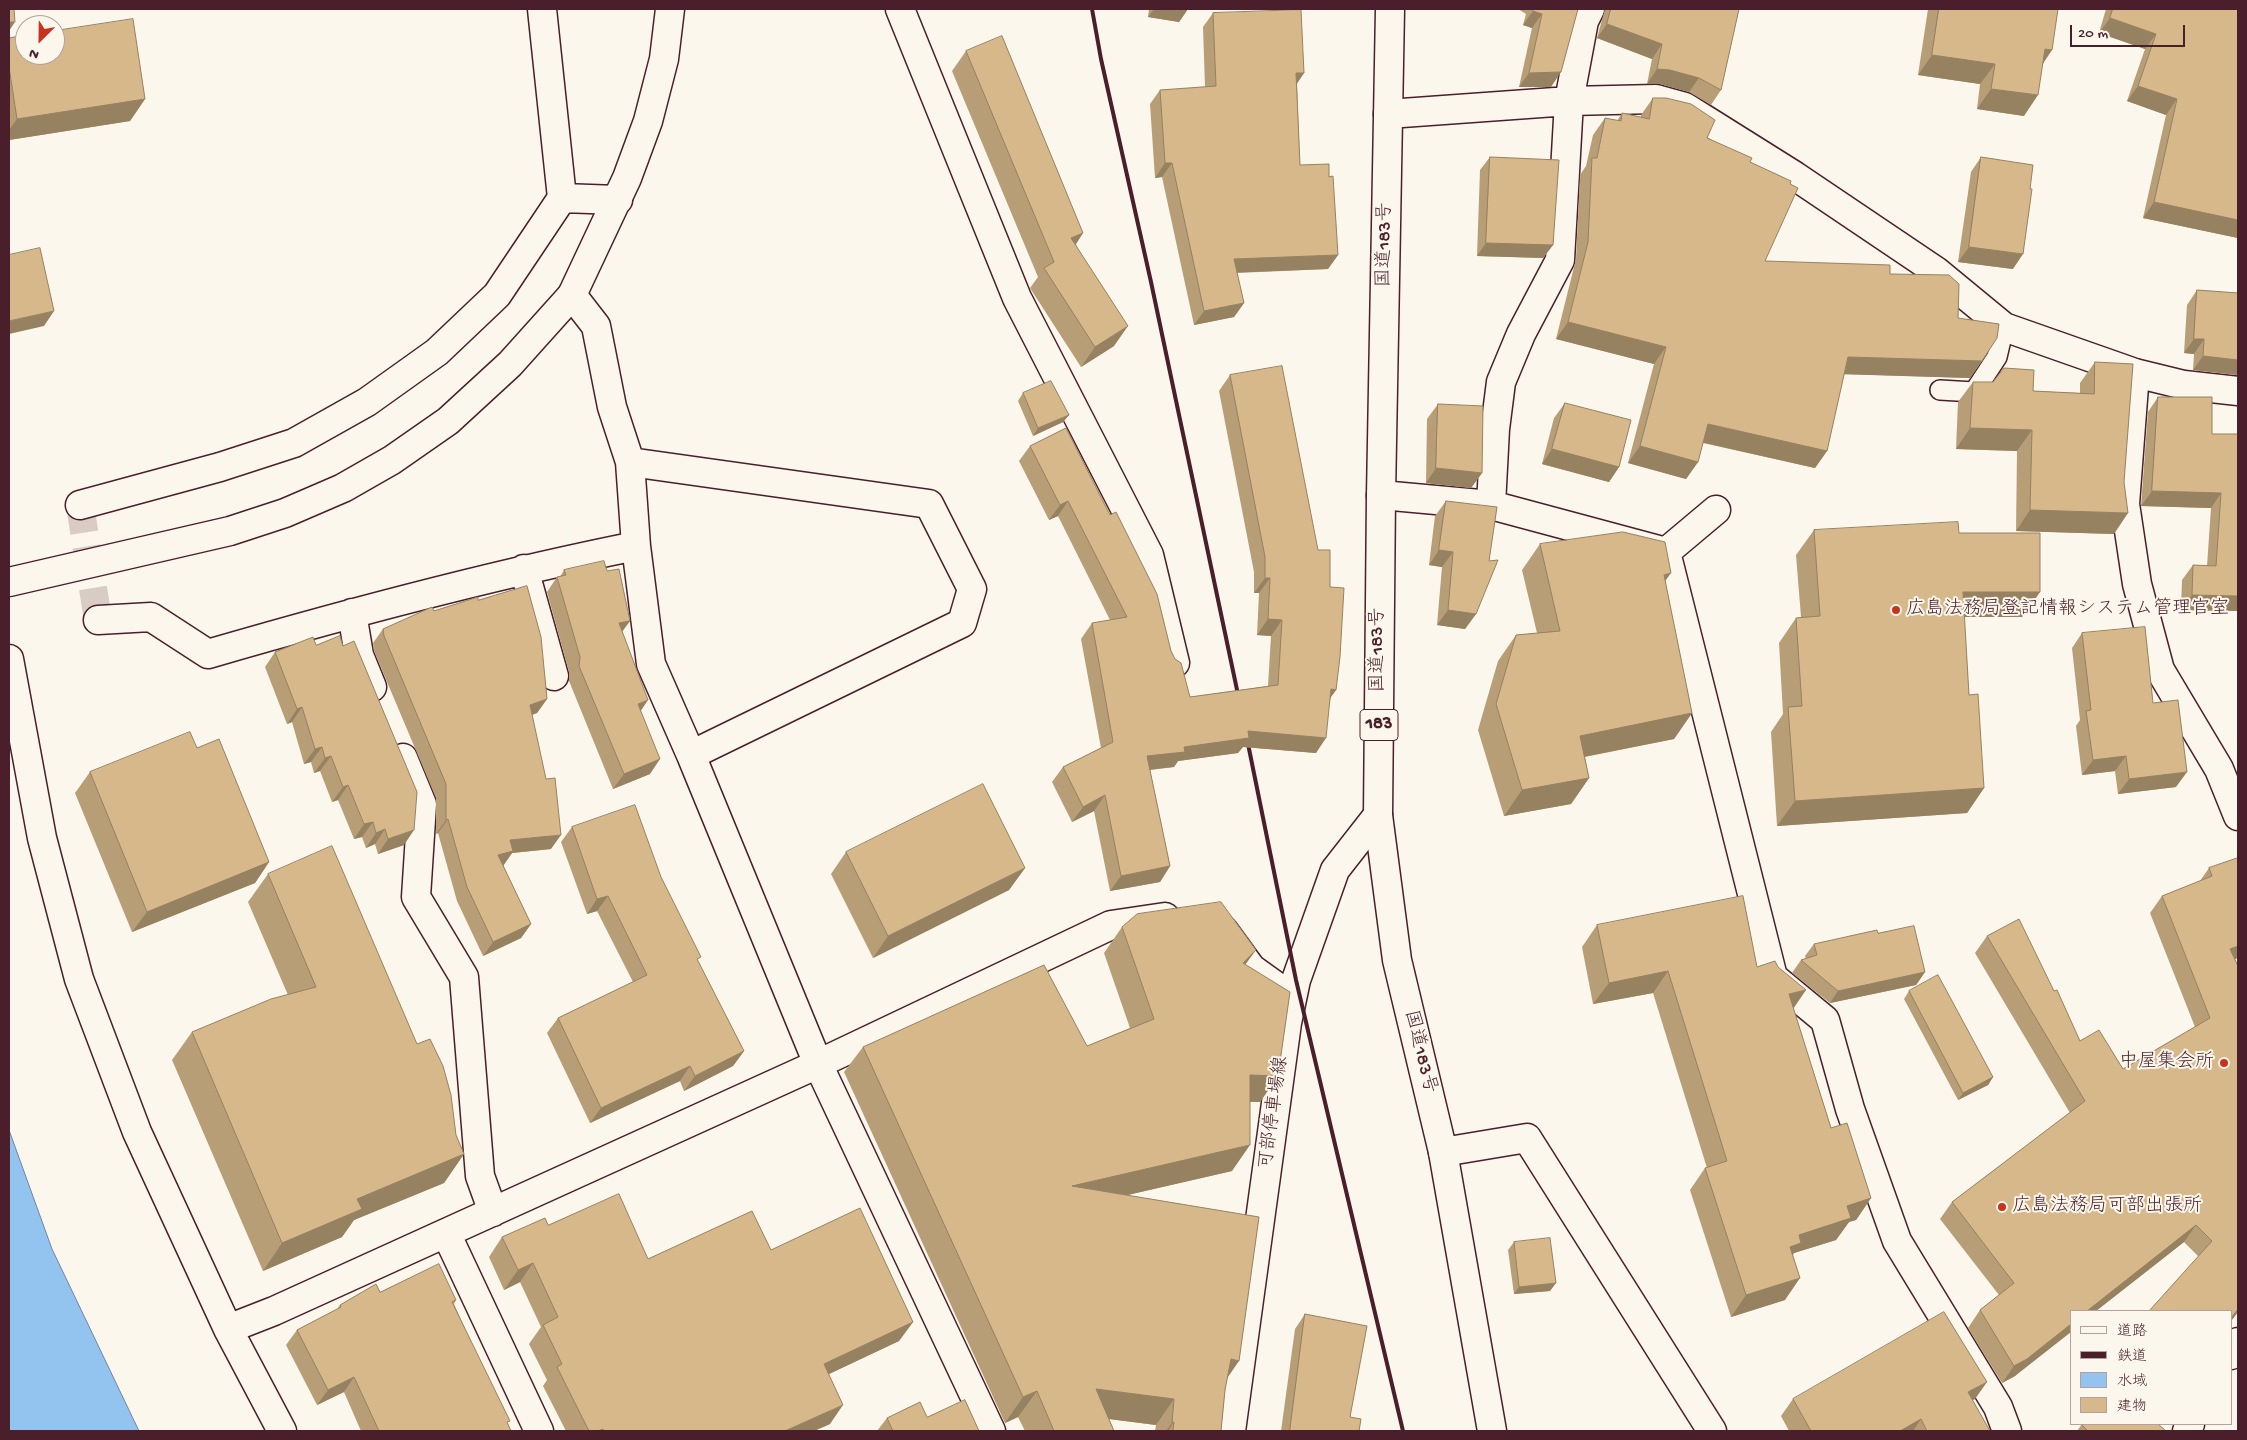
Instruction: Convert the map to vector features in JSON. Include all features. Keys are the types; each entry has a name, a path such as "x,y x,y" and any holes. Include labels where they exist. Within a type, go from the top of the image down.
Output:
{"main road":[{"path":"80,505 220,467 294,443 367,402 436,352 497,295 562,198 542,9"},
{"path":"9,582 230,531 285,513 343,488 392,460 448,421 510,364 572,294 618,200 648,121 664,59 670,9"},
{"path":"900,9 1017,298 1149,555 1175,663"},
{"name":"国道183号","path":"1390,9 1381,495 1378,815 1397,960 1443,1152 1492,1431"},
{"path":"1491,505 1495,429 1501,382 1521,334 1560,260 1569,101 1584,21 1590,9"},
{"path":"1388,114 1569,101 1656,99 1685,107 1795,176 1936,271 2004,327 2134,373 2184,385 2238,390"},
{"path":"562,198 618,200"},
{"path":"572,294 596,326 612,407 630,462 636,546 651,664 691,754 818,1064 991,1431"},
{"path":"2134,373 2124,504 2137,584 2160,670 2219,769 2238,816"},
{"path":"630,462 930,504 972,589 962,623 691,754"},
{"path":"1381,495 1491,505 1666,552"},
{"path":"1666,552 1716,510"},
{"path":"98,620 151,617 208,654 352,613 524,569 636,546"},
{"path":"1666,552 1773,978 1825,1020 1850,1109 1897,1240 1998,1407 2007,1431"},
{"path":"524,569 554,676"},
{"path":"352,613 359,654 381,707"},
{"path":"9,659 42,838 79,979 136,1132 228,1329 282,1431"},
{"path":"392,734 422,804 416,898 464,977 480,1176 493,1212"},
{"name":"可部停車場線","path":"1231,1431 1296,980 1335,870 1378,815"},
{"path":"228,1329 274,1311 818,1064 1111,924 1200,913 1251,968 1293,997"},
{"path":"1443,1152 1527,1138 1712,1431"},
{"path":"446,1233 539,1431"}],"lane":[{"path":"1940,390 1974,392 1997,357 2004,327"}],"water":[{"path":"9,1130 52,1249 139,1431 9,1431"}],"building":[{"path":"9,9 14,9 15,22 9,22"},
{"path":"1534,9 1578,9 1561,72 1529,73 1542,14 1533,11"},
{"path":"1611,9 1739,9 1721,90 1699,78 1670,70 1657,69 1662,44 1607,24"},
{"path":"1939,9 2058,9 2052,50 2045,49 2038,95 1991,89 1995,64 1932,55"},
{"path":"2113,9 2238,9 2238,220 2154,202 2177,99 2138,86 2156,34 2110,18"},
{"path":"1301,10 1304,73 1296,73 1300,165 1329,164 1329,177 1333,176 1338,255 1234,259 1244,303 1204,311 1172,163 1165,163 1160,90 1216,86 1213,13"},
{"path":"133,19 145,99 17,119 9,67 9,38 15,37 15,65 65,65 65,29"},
{"path":"1002,36 1083,233 1071,238 1128,326 1095,347 1044,268 1054,262 966,51"},
{"path":"1653,98 1666,98 1691,104 1715,120 1707,138 1752,158 1750,162 1791,181 1790,184 1798,188 1765,261 1890,265 1890,274 1949,275 1959,284 1958,318 1999,324 1997,338 1982,361 1848,357 1827,451 1708,424 1698,462 1640,446 1666,347 1568,322 1588,242 1592,158 1597,158 1605,118 1621,121 1622,113 1649,119"},
{"path":"1490,157 1559,160 1553,245 1486,243"},
{"path":"1981,157 2033,165 2030,189 2032,189 2023,254 1969,247"},
{"path":"40,248 54,311 9,321 9,255"},
{"path":"2197,290 2238,293 2238,360 2203,356 2204,339 2194,339"},
{"path":"2095,362 2133,364 2124,482 2128,513 2030,510 2032,430 1970,428 1973,382 1993,382 2004,368 2034,370 2033,391 2094,394"},
{"path":"1282,366 1318,550 1330,550 1330,587 1344,588 1340,657 1336,690 1331,689 1326,738 1248,731 1249,738 1184,747 1185,752 1147,756 1170,866 1121,876 1105,795 1083,807 1063,767 1113,742 1092,623 1127,617 1068,501 1060,505 1030,446 1066,428 1110,515 1116,512 1157,594 1171,651 1175,659 1181,663 1190,697 1278,685 1282,620 1268,619 1270,578 1265,578 1265,557 1230,375"},
{"path":"1051,381 1069,415 1038,428 1023,393"},
{"path":"2158,397 2212,397 2212,434 2238,434 2238,596 2192,595 2193,565 2216,566 2221,493 2152,491"},
{"path":"1565,403 1631,420 1619,467 1552,449"},
{"path":"1438,404 1483,406 1482,473 1436,468"},
{"path":"1446,501 1497,507 1489,561 1498,560 1476,614 1448,610 1453,552 1439,550"},
{"path":"1958,522 1959,533 2040,533 2040,592 1963,592 1969,695 1978,694 1984,788 1795,801 1788,707 1802,706 1796,618 1820,616 1814,530"},
{"path":"1623,532 1665,542 1671,573 1664,575 1692,713 1580,736 1589,778 1522,790 1496,704 1516,635 1560,631 1540,544"},
{"path":"604,561 607,571 619,569 630,621 619,623 648,700 638,704 660,759 624,774 579,666 580,657 557,577 566,575 564,570"},
{"path":"527,586 541,637 547,699 530,705 546,779 555,778 561,835 510,840 513,851 498,855 531,924 493,942 467,887 448,819 446,820 446,784 384,636 383,629 432,607 434,611 478,597 478,600"},
{"path":"2145,627 2153,703 2178,700 2187,772 2129,779 2126,756 2093,760 2086,711 2091,710 2082,633"},
{"path":"340,636 343,646 354,641 417,792 414,830 388,839 385,829 376,833 373,822 364,824 348,785 343,787 331,756 325,758 322,747 315,749 302,707 297,709 275,652 313,637 316,645"},
{"path":"190,732 197,748 219,739 269,862 147,912 90,772"},
{"path":"983,784 1025,868 888,936 846,852"},
{"path":"635,805 661,877 701,957 697,959 744,1051 695,1076 690,1066 601,1108 558,1018 647,975 608,896 597,899 572,827"},
{"path":"332,846 417,1044 430,1039 443,1066 451,1095 456,1135 464,1154 357,1199 362,1209 282,1243 192,1032 271,999 316,987 268,874"},
{"path":"2238,858 2238,946 2230,949 2238,966 2238,1309 2232,1317 2232,1310 2150,1310 2212,1241 2196,1225 2088,1310 2070,1310 2070,1325 2027,1359 2014,1366 1980,1310 2014,1283 1952,1202 2085,1101 1987,936 2019,919 2054,991 2057,990 2080,1041 2099,1030 2123,1069 2210,1018 2162,896 2212,876 2209,868"},
{"path":"1743,896 1757,967 1775,961 1778,967 1806,990 1789,994 1831,1128 1847,1123 1871,1198 1847,1206 1851,1218 1799,1235 1801,1243 1790,1247 1800,1278 1746,1295 1705,1168 1727,1161 1668,971 1609,983 1597,925"},
{"path":"1221,902 1256,950 1243,963 1290,992 1278,1076 1250,1075 1250,1145 1072,1186 1259,1217 1239,1361 1231,1359 1225,1390 1221,1431 1173,1431 1174,1399 1096,1389 1114,1431 1054,1431 1037,1391 1023,1397 863,1047 1044,965 1087,1046 1154,1019 1122,927 1137,914"},
{"path":"1914,926 1925,972 1838,991 1801,960 1817,955 1814,944 1877,930 1878,933"},
{"path":"1938,975 1993,1077 1963,1093 1909,991"},
{"path":"619,1194 648,1259 752,1211 771,1250 860,1208 913,1322 824,1364 843,1405 785,1431 604,1431 603,1429 589,1431 557,1367 562,1364 543,1325 558,1317 533,1263 518,1270 502,1237 545,1218 548,1225"},
{"path":"1550,1238 1556,1283 1519,1287 1514,1242"},
{"path":"439,1264 456,1300 452,1302 510,1421 507,1422 511,1431 379,1431 354,1377 328,1390 297,1330 341,1307 340,1305 376,1284 380,1292"},
{"path":"1944,1312 1987,1382 1968,1392 1990,1431 1927,1431 1921,1419 1900,1431 1811,1431 1793,1399"},
{"path":"1305,1314 1367,1326 1350,1417 1361,1419 1359,1431 1290,1431"},
{"path":"965,1400 979,1431 893,1431 887,1418 920,1402 927,1417"},
{"path":"2082,1425 2159,1425 2166,1431 2086,1431"}],"tunnel":[{"path":"80,505 98,620"}],"railway":[{"path":"1092,9 1101,59 1151,282 1240,704"},
{"path":"1246,734 1296,980 1403,1431"}],"place":[{"name":"広島法務局登記情報システム管理官室","path":"1896,610"},
{"name":"中屋集会所","path":"2224,1063"},
{"name":"広島法務局可部出張所","path":"2002,1207"}]}
